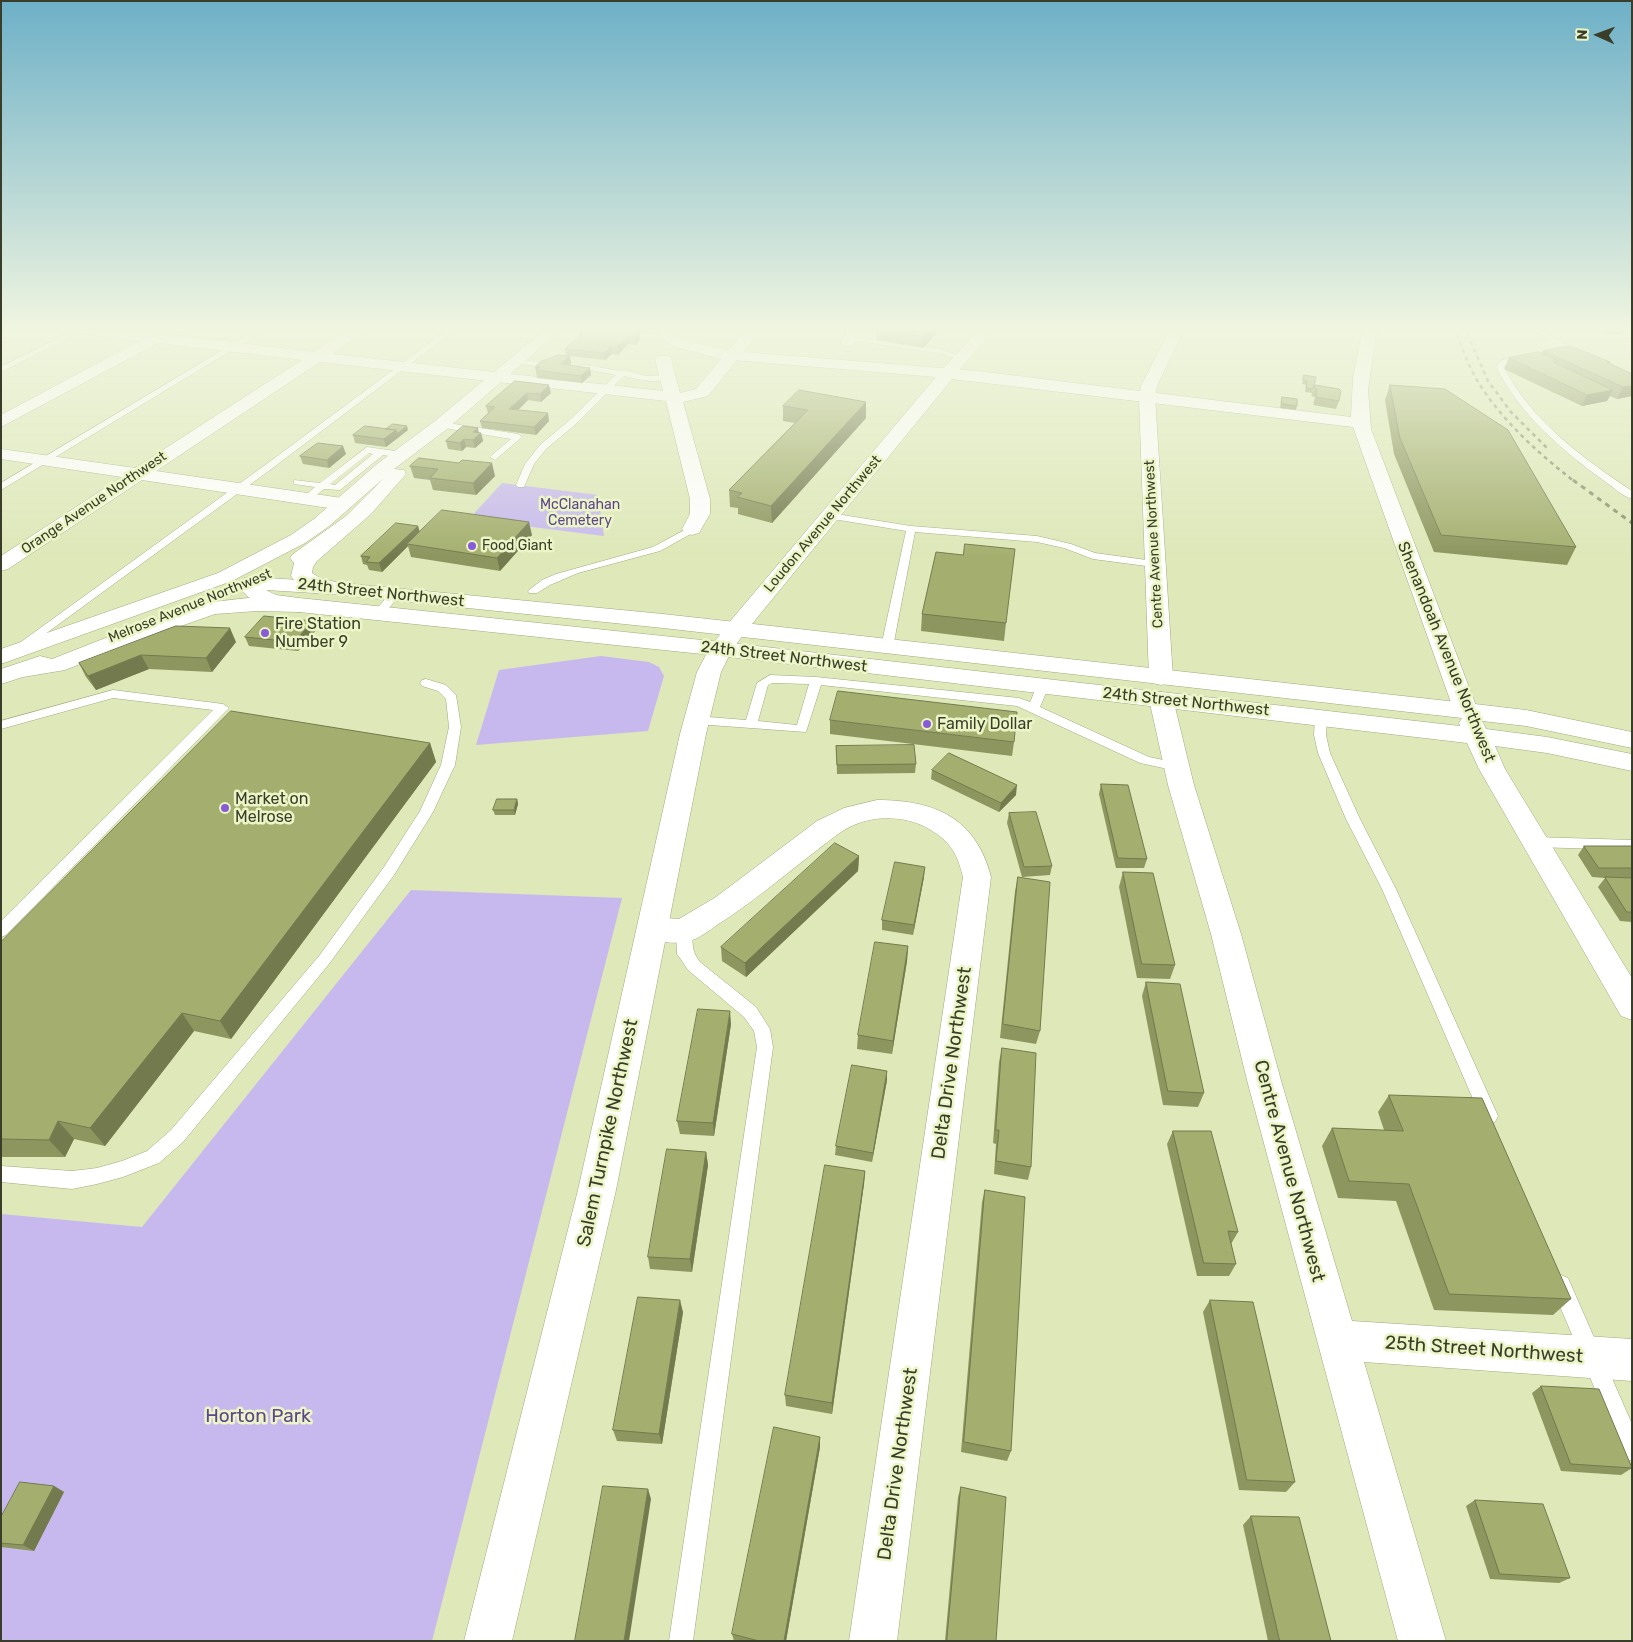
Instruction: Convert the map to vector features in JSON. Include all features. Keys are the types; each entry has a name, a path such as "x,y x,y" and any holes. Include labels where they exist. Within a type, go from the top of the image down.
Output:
{"street":[{"path":"1,422 35,404"},
{"name":"Orange Avenue Northwest","path":"1,565 244,404"},
{"name":"Melrose Avenue Northwest","path":"9,664 177,594 225,577 267,556 321,523 466,404"},
{"path":"675,404 700,499 700,514 692,529"},
{"name":"Loudon Avenue Northwest","path":"735,630 923,404"},
{"name":"Centre Avenue Northwest","path":"1147,404 1161,688 1177,767 1226,934 1265,1084 1422,1641"},
{"path":"1202,404 1361,423"},
{"name":"Shenandoah Avenue Northwest","path":"1359,404 1361,423 1395,522 1471,723 1492,769 1632,1007"},
{"name":"Melrose Avenue Northwest","path":"9,664 214,599 282,569 320,547 348,526 376,500 422,440"},
{"path":"1,454 342,504 344,514 310,540 268,564 257,574 252,583 213,586 177,594"},
{"path":"320,547 304,562 301,567 302,576 312,583 331,588"},
{"name":"24th Street Northwest","path":"1632,740 1526,718 1471,723 1321,718 1161,688 1043,686 992,690 852,675 810,674 721,649 299,605 257,596 252,589 252,583 395,594 887,647 1161,688 1471,723 1546,744 1632,763"},
{"path":"9,664 57,665 139,633 212,608 257,604 299,605"},
{"name":"Salem Turnpike Northwest","path":"488,1641 597,1190 668,930 696,720 706,681 721,649 735,630"},
{"name":"Delta Drive Northwest","path":"668,930 726,905 827,828 840,820 859,813 879,810 900,810 916,813 939,822 956,832 970,849 976,864 978,877 873,1641"},
{"name":"25th Street Northwest","path":"1336,1340 1632,1360"}],"lane":[{"path":"1,486 138,404"},
{"path":"9,664 352,404"},
{"path":"521,485 530,464 543,447 591,404"},
{"path":"1525,404 1552,433 1632,496"},
{"path":"441,425 518,437 494,457"},
{"path":"297,482 337,488 381,452 402,455"},
{"path":"306,499 322,486"},
{"path":"830,516 911,529 1037,539 1067,546 1093,556 1154,564"},
{"path":"533,592 547,581 567,573 652,551 677,540 692,529"},
{"path":"887,647 911,529"},
{"path":"379,613 395,594"},
{"path":"696,720 751,725 802,729 810,674 770,679 763,683 751,725"},
{"path":"1,1174 72,1180 97,1176 123,1169 153,1157 177,1136 324,960 389,871 426,812 448,765 455,727 452,698 442,688 426,683"},
{"path":"1033,709 1043,686"},
{"path":"992,690 1145,760 1177,767"},
{"path":"1,724 112,694 223,708 1,931"},
{"path":"1321,718 1320,735 1324,753 1353,819 1389,889 1494,1129"},
{"path":"1535,842 1632,845"},
{"path":"668,930 694,966 750,1012 762,1030 765,1047 682,1641"},
{"path":"1553,1266 1632,1450"}],"green space":[{"name":"McClanahan Cemetery","path":"502,483 598,495 604,536 469,519"},
{"path":"601,656 649,662 659,667 664,676 648,731 476,745 499,670"},
{"name":"Horton Park","path":"411,890 622,898 432,1641 1,1641 1,1214 142,1227"}],"building":[{"path":"489,404 515,404 509,409 548,413 534,427 480,421 495,407 486,406"},
{"path":"785,404 865,404 771,506 737,497 742,493 729,490 808,410 783,406"},
{"path":"1282,404 1297,404 1297,406"},
{"path":"1394,404 1467,404 1508,430 1576,547 1441,535 1400,438"},
{"path":"393,424 407,426 397,434 396,430 386,429"},
{"path":"365,426 396,430 384,439 353,435"},
{"path":"463,426 478,428 473,432 481,433 473,440 464,439 460,443 446,441"},
{"path":"318,443 343,446 327,460 300,456"},
{"path":"419,458 459,463 462,460 492,463 473,483 430,478 438,469 410,466"},
{"path":"442,510 529,522 497,558 407,544"},
{"path":"396,523 418,526 379,563 366,562 370,557 361,556"},
{"path":"965,544 1015,549 1006,623 922,614 936,552 963,555"},
{"path":"264,616 313,621 294,642 245,637"},
{"path":"176,626 230,628 206,658 141,655 88,676 79,663"},
{"path":"838,691 1017,712 1014,742 830,720"},
{"path":"231,711 430,743 220,1021 182,1013 90,1128 58,1121 49,1140 1,1139 1,942"},
{"path":"914,745 916,764 837,765 836,746"},
{"path":"949,753 1017,785 1001,803 932,770"},
{"path":"1101,784 1128,785 1147,859 1118,858"},
{"path":"497,799 517,799 514,810 493,810"},
{"path":"1036,812 1052,866 1024,867 1009,813"},
{"path":"835,843 859,856 745,963 721,947"},
{"path":"1584,846 1632,846 1632,868 1599,868"},
{"path":"895,862 925,867 914,925 882,920"},
{"path":"1123,872 1153,873 1175,965 1142,964"},
{"path":"1018,877 1050,882 1040,1031 1003,1024"},
{"path":"1605,877 1632,878 1632,912 1627,912"},
{"path":"875,942 908,946 893,1041 858,1035"},
{"path":"1146,982 1180,984 1204,1093 1168,1091"},
{"path":"698,1009 730,1011 713,1123 677,1121"},
{"path":"1002,1048 1036,1053 1031,1167 996,1161 999,1130 996,1130"},
{"path":"852,1065 887,1071 873,1153 836,1146"},
{"path":"1389,1095 1482,1098 1571,1299 1449,1294 1409,1184 1349,1181 1332,1128 1403,1131"},
{"path":"1173,1131 1211,1131 1238,1232 1228,1231 1236,1264 1204,1263"},
{"path":"667,1149 706,1152 690,1259 648,1257"},
{"path":"825,1165 865,1171 832,1403 785,1395"},
{"path":"985,1190 1025,1197 1011,1451 964,1442"},
{"path":"638,1297 680,1300 659,1434 613,1430"},
{"path":"1210,1300 1253,1302 1295,1482 1247,1480"},
{"path":"1541,1386 1599,1389 1632,1468 1571,1464"},
{"path":"774,1427 820,1437 784,1641 759,1641 732,1634"},
{"path":"20,1482 54,1486 23,1545 1,1543 1,1517"},
{"path":"603,1486 648,1489 624,1641 575,1641"},
{"path":"961,1487 1006,1497 996,1641 947,1641"},
{"path":"1475,1500 1543,1504 1570,1578 1500,1574"},
{"path":"1251,1516 1299,1517 1331,1641 1280,1641"}],"railway":[{"path":"1493,404 1534,448 1575,482"},
{"path":"1505,404 1549,450"},
{"path":"1573,480 1632,523"}],"place":[{"name":"Food Giant","path":"472,546"},
{"name":"Fire Station Number 9","path":"265,633"},
{"name":"Family Dollar","path":"927,724"},
{"name":"Market on Melrose","path":"225,808"}]}
